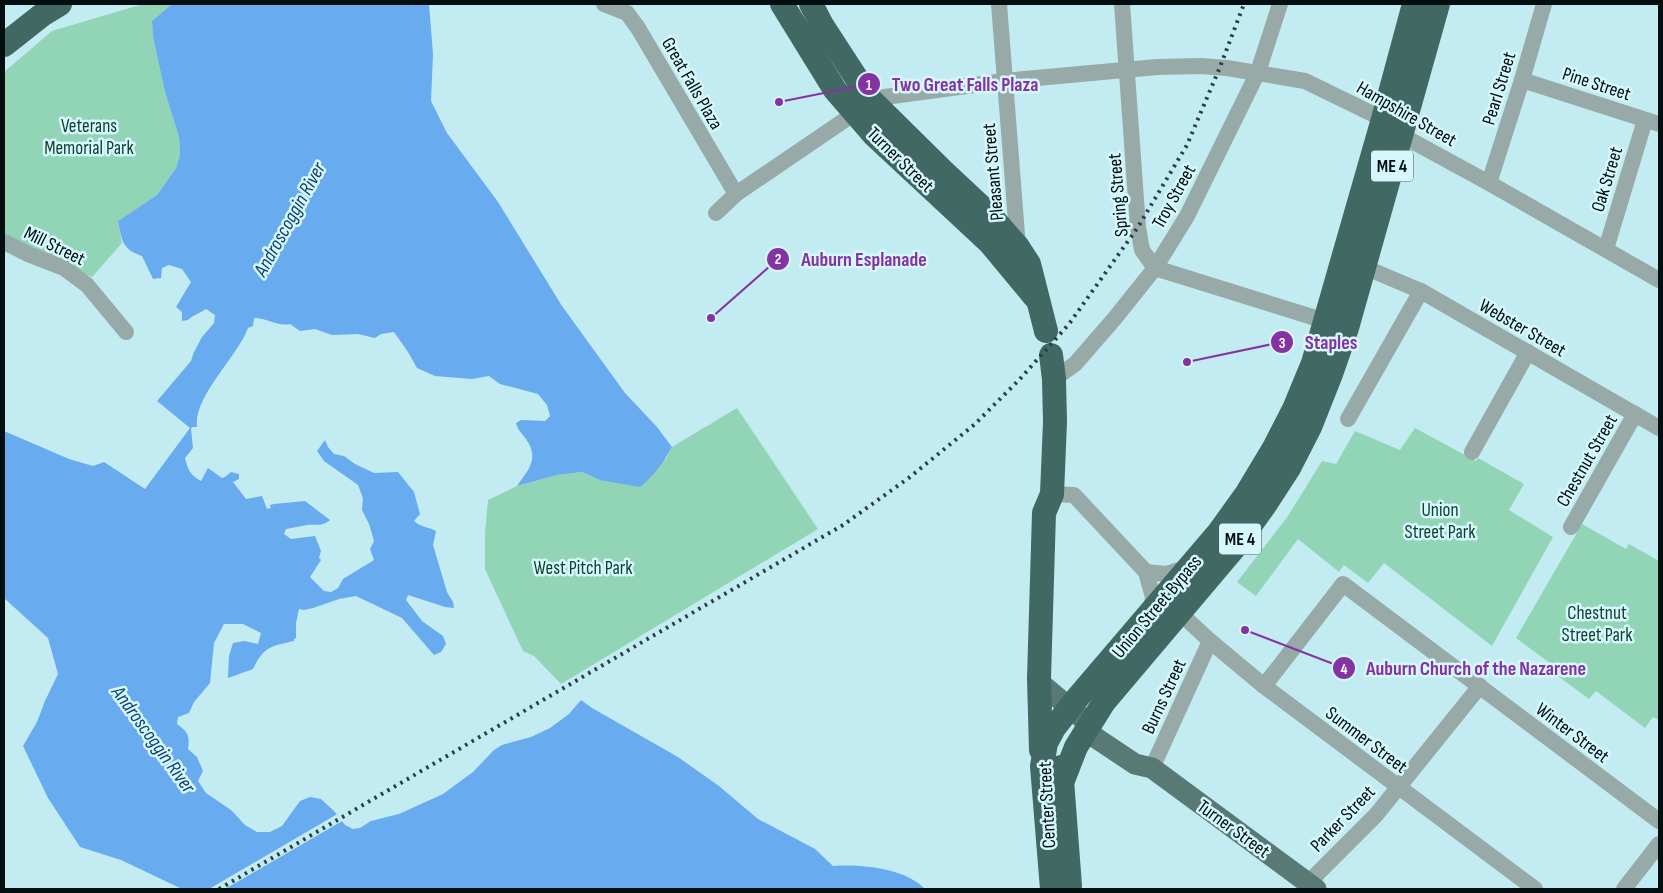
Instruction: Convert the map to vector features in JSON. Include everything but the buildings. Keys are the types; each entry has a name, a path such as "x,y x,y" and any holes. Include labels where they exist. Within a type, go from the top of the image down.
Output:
{"highway":[{"name":"Turner Street","path":"782,4 835,90 862,106 990,215 1018,247 1029,264 1046,331"},
{"name":"Turner Street","path":"811,4 862,106 874,135 990,243 1038,301"},
{"name":"Union Street Bypass","path":"1090,724 1104,702 1235,547 1289,468 1310,427 1331,374 1336,324 1383,119 1414,4"},
{"name":"Union Street Bypass","path":"1055,702 1151,612 1219,532 1242,500 1274,448 1294,409 1313,363 1336,324 1364,267 1438,4"},
{"path":"4,45 46,7"},
{"path":"1051,355 1055,413 1052,494 1059,515 1055,702 1062,783"},
{"path":"1042,766 1055,702"},
{"name":"Center Street","path":"1055,702 1042,766 1068,888"},
{"name":"Center Street","path":"1068,888 1062,783 1076,747 1090,724"}],"main road":[{"name":"Turner Street","path":"1055,702 1090,724 1101,723 1143,754 1152,768 1312,886"}],"street":[{"name":"Great Falls Plaza","path":"604,4 627,13 638,28 736,194"},
{"name":"Pleasant Street","path":"1000,4 1004,81 1018,247"},
{"name":"Spring Street","path":"1122,4 1138,227 1142,250 1155,268"},
{"name":"Troy Street","path":"1054,379 1075,364 1089,349 1155,268 1187,216 1258,72 1280,4"},
{"name":"Pearl Street","path":"1489,183 1544,4"},
{"name":"Hampshire Street","path":"862,106 1004,81 1126,70 1201,66 1258,72 1305,81 1383,119 1401,135 1659,280"},
{"name":"Pine Street","path":"1522,80 1652,122"},
{"path":"716,213 736,194 862,106"},
{"name":"Oak Street","path":"1606,249 1652,122"},
{"name":"Mill Street","path":"4,242 64,268 87,285 126,332"},
{"name":"Webster Street","path":"1364,267 1421,291 1659,428"},
{"path":"1155,268 1336,324"},
{"path":"1348,419 1421,291"},
{"path":"1472,452 1528,352"},
{"name":"Chestnut Street","path":"1571,526 1635,414"},
{"path":"1052,494 1074,496 1146,572 1153,597 1151,612"},
{"path":"1146,572 1166,574 1189,567"},
{"name":"Winter Street","path":"1264,686 1343,584 1659,821"},
{"name":"Summer Street","path":"1180,613 1264,686 1535,889"},
{"name":"Burns Street","path":"1152,768 1210,641"},
{"name":"Parker Street","path":"1312,886 1376,815 1480,686"},
{"path":"1624,889 1659,844"}],"green space":[{"name":"Veterans Memorial Park","path":"143,4 172,4 152,21 153,37 165,92 179,137 180,155 176,168 157,195 118,221 122,243 92,277 4,242 4,72 52,31"},
{"name":"West Pitch Park","path":"737,408 818,529 561,684 534,656 523,651 485,569 485,533 488,500 517,486 557,475 582,472 600,480 666,459 672,447"},
{"name":"Union Street Park","path":"1415,428 1476,461 1478,458 1524,484 1509,510 1553,537 1492,646 1384,563 1368,583 1344,565 1339,572 1298,539 1256,596 1237,582 1288,516 1322,461 1336,464 1355,431 1400,450"},
{"name":"Chestnut Street Park","path":"1582,524 1626,549 1629,544 1659,561 1659,720 1653,717 1645,728 1596,691 1589,699 1547,668 1550,663 1516,638"}],"water":[{"name":"Androscoggin River","path":"172,4 429,4 433,54 431,101 447,133 498,202 562,306 625,393 657,427 672,447 658,469 640,487 600,480 582,472 557,475 517,486 531,464 532,453 530,446 516,423 521,420 545,421 550,416 547,405 538,394 500,384 489,376 472,379 435,376 417,368 394,332 381,334 375,338 358,334 332,335 315,329 300,331 290,324 286,325 254,318 253,326 248,328 202,403 197,427 192,427 191,429 193,448 185,458 190,472 201,481 208,468 222,478 231,472 239,474 239,479 233,482 246,499 262,496 267,509 271,508 270,505 274,504 305,501 330,520 321,524 286,529 284,534 291,539 315,536 321,551 319,558 321,560 310,577 324,591 331,592 338,588 343,579 374,560 370,549 374,541 362,510 363,498 358,485 324,461 317,451 325,440 334,454 344,456 355,464 374,473 398,472 414,492 420,514 414,521 419,525 436,531 433,545 447,592 454,608 408,595 406,600 422,621 443,636 446,644 441,652 434,655 402,618 356,596 339,599 313,608 299,609 296,623 296,638 294,641 269,648 257,661 253,669 228,678 229,656 233,643 244,641 258,644 261,633 243,624 224,624 214,643 210,683 194,702 189,713 178,717 177,724 184,729 189,741 188,749 197,757 203,771 198,781 206,793 231,810 245,825 257,832 270,832 282,826 300,801 310,797 321,799 345,825 353,829 360,828 371,821 399,814 443,794 473,772 494,750 502,745 531,737 550,728 569,714 581,700 678,757 719,786 758,819 815,849 833,866 869,867 894,872 906,876 925,889 182,889 121,860 80,847 48,798 23,746 37,722 58,674 48,638 4,598 4,431 69,459 93,466 104,462 145,489 190,428 157,401 191,361 202,337 214,323 215,315 206,309 188,320 182,321 182,312 176,307 191,282 182,269 169,265 162,268 161,278 153,279 142,256 130,250 124,243 118,221 157,195 176,168 180,155 179,137 165,92 153,37 152,21"}],"pier":[{"path":"339,813 344,820 225,889 209,889"}],"railway":[{"path":"219,889 843,525 910,477 975,424 1019,380 1069,324 1138,227 1187,145 1244,4"}],"place":[{"name":"Two Great Falls Plaza","path":"779,102"},
{"name":"Auburn Esplanade","path":"711,318"},
{"name":"Staples","path":"1187,362"},
{"name":"Auburn Church of the Nazarene","path":"1245,630"}]}
